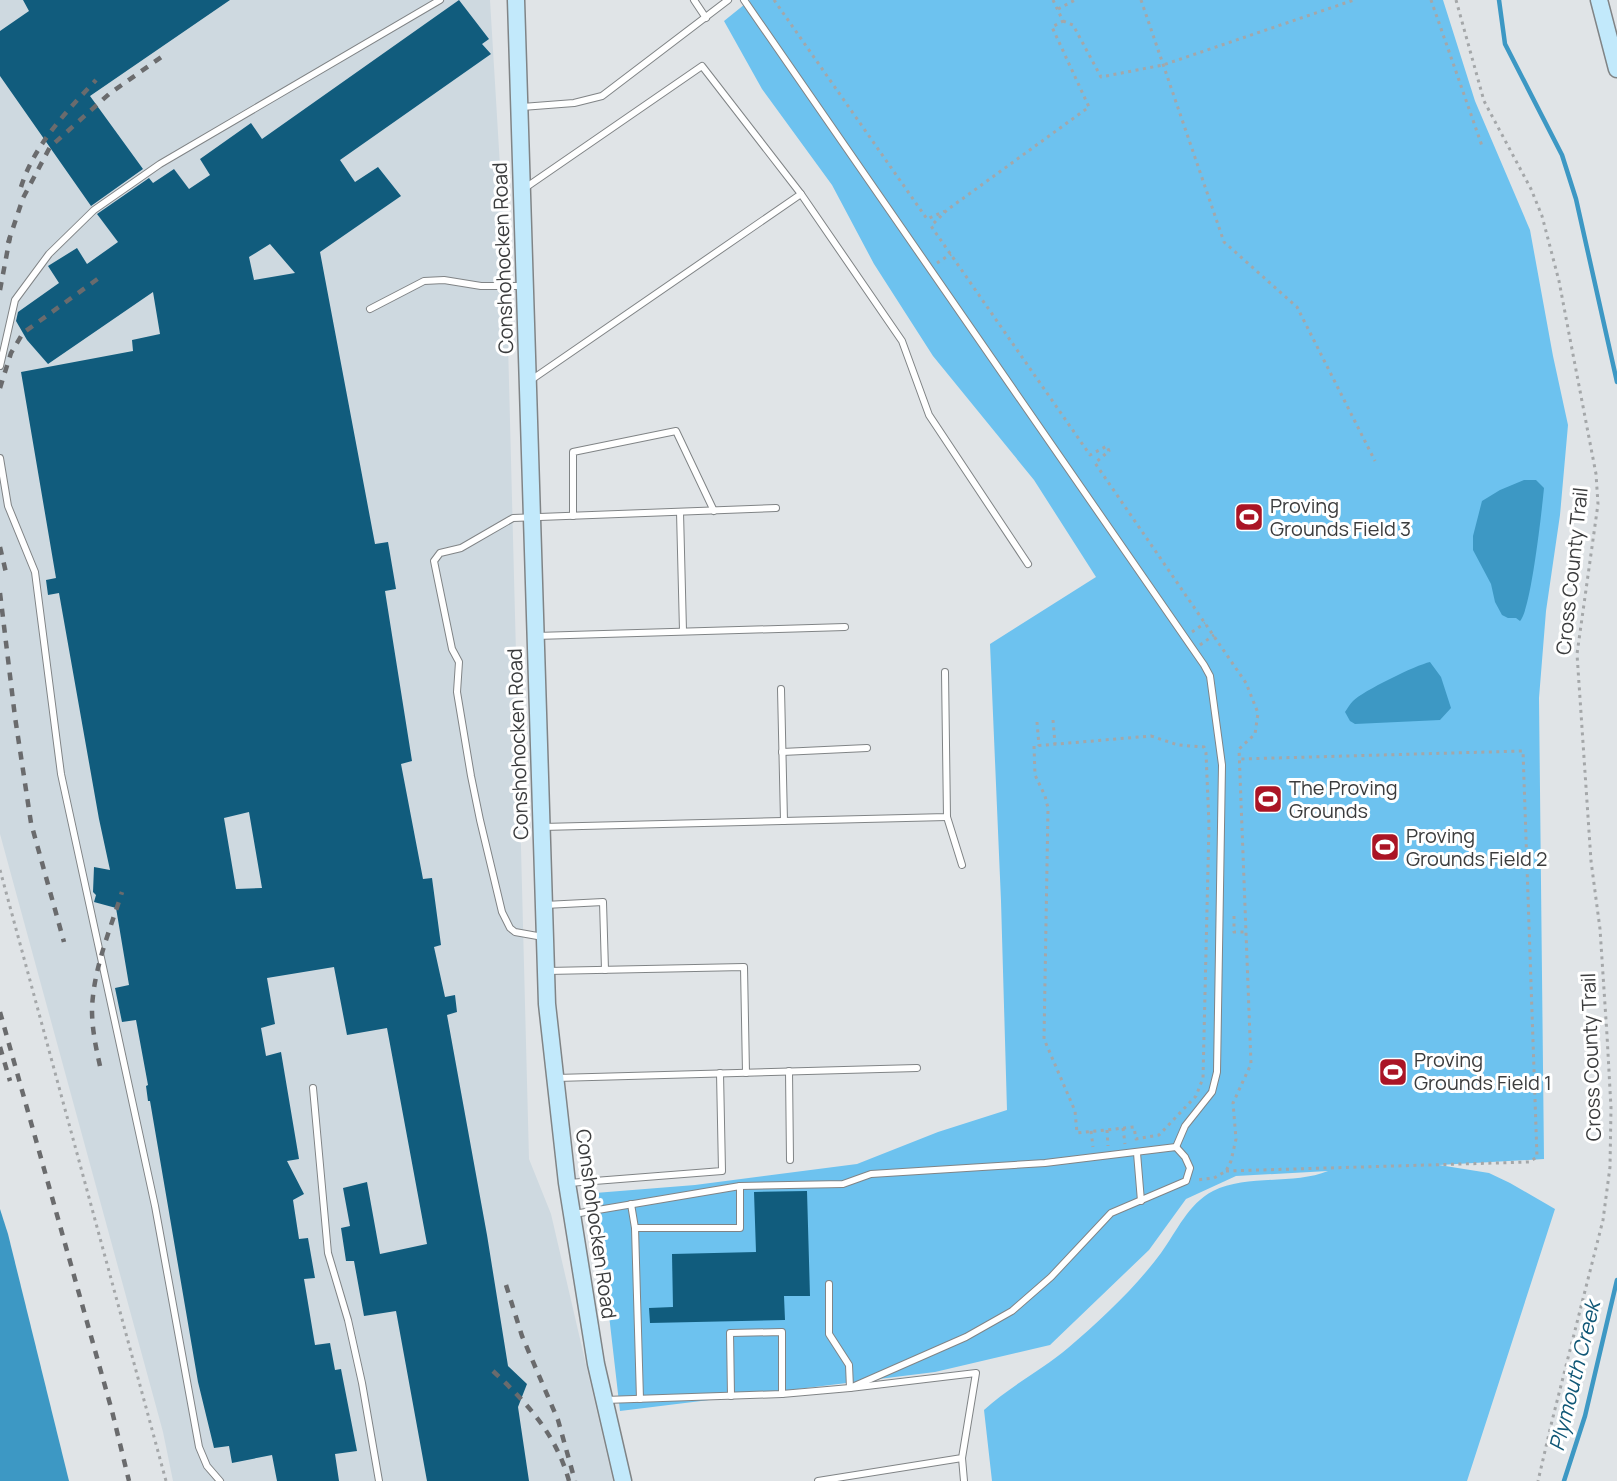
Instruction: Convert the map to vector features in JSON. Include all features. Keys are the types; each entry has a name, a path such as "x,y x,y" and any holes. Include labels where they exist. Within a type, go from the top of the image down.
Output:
{"main road":[{"name":"Conshohocken Road","path":"516,0 547,1004 567,1183 596,1364 622,1481"},
{"path":"1599,0 1617,69"}],"lane":[{"path":"0,366 15,300 49,254 94,210 160,164 440,0"},
{"path":"694,0 706,18"},
{"path":"519,107 574,103 602,96 728,0"},
{"path":"744,0 1185,636 1210,676 1221,765 1217,1072 1212,1092 1185,1126 1176,1147"},
{"path":"522,190 702,66 801,194 902,341 929,415 1028,564"},
{"path":"528,382 801,194"},
{"path":"370,309 424,281 444,280 481,286 524,286"},
{"path":"573,516 573,452 676,431 714,511"},
{"path":"0,458 8,506 35,572 62,774 155,1206 199,1447 207,1467 220,1481"},
{"path":"545,937 515,932 510,928 502,912 480,820 470,765 458,692 459,662 452,649 434,561 440,553 461,548 513,518 776,508"},
{"path":"680,512 683,632"},
{"path":"536,636 845,627"},
{"path":"945,672 947,817 962,865"},
{"path":"781,689 784,821"},
{"path":"782,752 867,748"},
{"path":"542,827 947,817"},
{"path":"544,905 603,902 605,970"},
{"path":"546,971 744,967 746,1073"},
{"path":"555,1078 917,1068"},
{"path":"789,1071 790,1160"},
{"path":"567,1183 722,1171 720,1073"},
{"path":"313,1088 328,1253 353,1341 379,1481"},
{"path":"572,1214 740,1186 843,1184 871,1174 1035,1163 1176,1147"},
{"path":"850,1388 966,1336 1012,1311 1052,1277 1111,1213 1186,1181 1190,1168 1185,1157 1176,1147"},
{"path":"1137,1153 1141,1201"},
{"path":"635,1228 740,1228 740,1186"},
{"path":"631,1204 635,1228 640,1399"},
{"path":"829,1284 829,1334 849,1365 850,1388"},
{"path":"731,1396 730,1333 782,1332 782,1394"},
{"path":"605,1400 782,1394 976,1373 962,1458 964,1481"},
{"path":"818,1481 962,1458"}],"path":[{"path":"774,0 1214,635 1246,683 1258,713 1255,734 1239,750 1251,1064 1233,1103 1236,1139 1226,1171"},
{"path":"1053,0 1063,21 1073,25 1101,77 1163,64 1354,0"},
{"path":"1057,9 1075,0"},
{"path":"1141,0 1224,242 1298,307 1375,461"},
{"path":"1431,0 1482,146"},
{"name":"Cross County Trail","path":"1456,0 1484,101 1531,189 1542,216 1559,281 1596,474 1598,504 1577,654 1591,861 1600,929 1611,1108 1610,1167 1603,1220 1538,1481"},
{"path":"931,226 947,210 1089,107 1052,27 1063,21"},
{"path":"927,219 947,210"},
{"path":"930,268 951,254"},
{"path":"1090,455 1107,446 1108,451 1095,463"},
{"path":"1185,636 1205,623"},
{"path":"1193,649 1214,635"},
{"path":"1053,720 1055,744"},
{"path":"1037,722 1039,746"},
{"path":"1152,736 1178,745 1199,745 1204,747 1206,753 1209,825 1203,1078 1196,1096 1160,1135 1136,1139 1134,1127 1077,1133 1075,1111 1044,1039 1048,808 1035,775 1034,746 1039,746 1152,736"},
{"path":"1186,1181 1214,1178 1226,1171 1529,1162 1537,1157 1523,751 1240,759"},
{"path":"0,870 166,1481"},
{"path":"1234,916 1234,932 1246,932"},
{"path":"1123,1128 1126,1154"},
{"path":"1107,1130 1109,1156"},
{"path":"1091,1131 1094,1157"}],"shaded area":[{"path":"0,0 490,0 506,266 529,1159 551,1214 613,1481 173,1481 163,1432 0,834"},
{"name":"The Proving Grounds","path":"750,0 1443,0 1475,101 1530,230 1568,425 1560,515 1546,611 1539,698 1544,1159 1439,1165 1489,1173 1555,1209 1467,1481 992,1481 984,1410 1004,1393 1058,1356 1105,1315 1151,1266 1190,1211 1204,1196 1226,1186 1240,1183 1301,1178 1328,1171 1236,1176 1186,1199 1149,1250 1050,1345 935,1372 620,1411 595,1193 695,1185 857,1164 938,1132 1007,1110 990,644 1096,577 1034,480 933,356 874,264 832,185 762,89 724,21"},
{"path":"1524,480 1536,480 1544,488 1532,580 1520,621 1502,615 1495,602 1491,584 1473,550 1473,536 1482,501"},
{"path":"1430,662 1441,677 1451,708 1440,720 1355,724 1350,721 1345,712 1352,702 1390,679"},
{"path":"0,1209 8,1234 69,1481 0,1481"}],"building":[{"path":"23,0 230,0 90,96 143,169 91,206 0,76 0,31 29,11"},
{"path":"459,0 489,39 482,44 491,54 340,160 355,182 378,167 401,196 320,252 375,544 388,542 396,589 385,591 412,761 401,764 423,879 432,878 441,945 434,947 445,997 455,995 457,1012 447,1015 508,1366 527,1384 518,1407 529,1481 427,1481 396,1311 364,1316 354,1261 346,1261 341,1228 350,1226 343,1188 367,1182 380,1254 427,1244 387,1028 347,1035 334,967 267,978 275,1024 261,1028 266,1056 281,1052 299,1159 287,1161 304,1194 293,1200 299,1239 308,1238 315,1278 304,1279 315,1345 330,1343 335,1370 341,1369 357,1451 335,1454 339,1481 277,1481 272,1455 232,1463 229,1446 214,1448 198,1382 150,1101 148,1101 146,1086 148,1085 136,1020 122,1022 115,988 129,985 116,908 94,902 96,895 93,892 94,867 110,870 59,593 48,595 46,580 56,578 21,372 133,351 132,340 160,334 153,292 48,364 27,340 16,321 18,312 59,283 48,266 77,248 87,264 118,242 97,214 149,178 153,183 174,169 189,189 210,175 200,159 251,123 262,139","holes":["270,244 295,273 254,280 249,257","249,812 262,888 236,889 224,818"]},
{"path":"807,1191 810,1296 784,1296 785,1320 650,1323 649,1308 673,1307 672,1254 756,1252 754,1192"}],"waterway":[{"name":"Plymouth Creek","path":"1499,0 1505,44 1562,155 1576,199 1617,382"},
{"name":"Plymouth Creek","path":"1564,1481 1585,1416 1617,1280"}],"railway":[{"path":"8,243 23,198 50,147 109,94 167,53"},
{"path":"21,187 34,157 52,129 96,80"},
{"path":"0,290 10,237"},
{"path":"0,388 11,353 23,333 103,275"},
{"path":"0,547 7,577"},
{"path":"0,593 31,823 64,942"},
{"path":"100,1066 93,1024 93,995 103,950 122,892"},
{"path":"0,1012 112,1411 129,1481"},
{"path":"0,1047 10,1081"},
{"path":"506,1285 522,1336 558,1420 575,1481"},
{"path":"493,1371 539,1420 556,1448 569,1481"}],"place":[{"name":"Proving Grounds Field 3","path":"1249,517"},
{"name":"The Proving Grounds","path":"1268,799"},
{"name":"Proving Grounds Field 2","path":"1385,847"},
{"name":"Proving Grounds Field 1","path":"1393,1072"}]}
